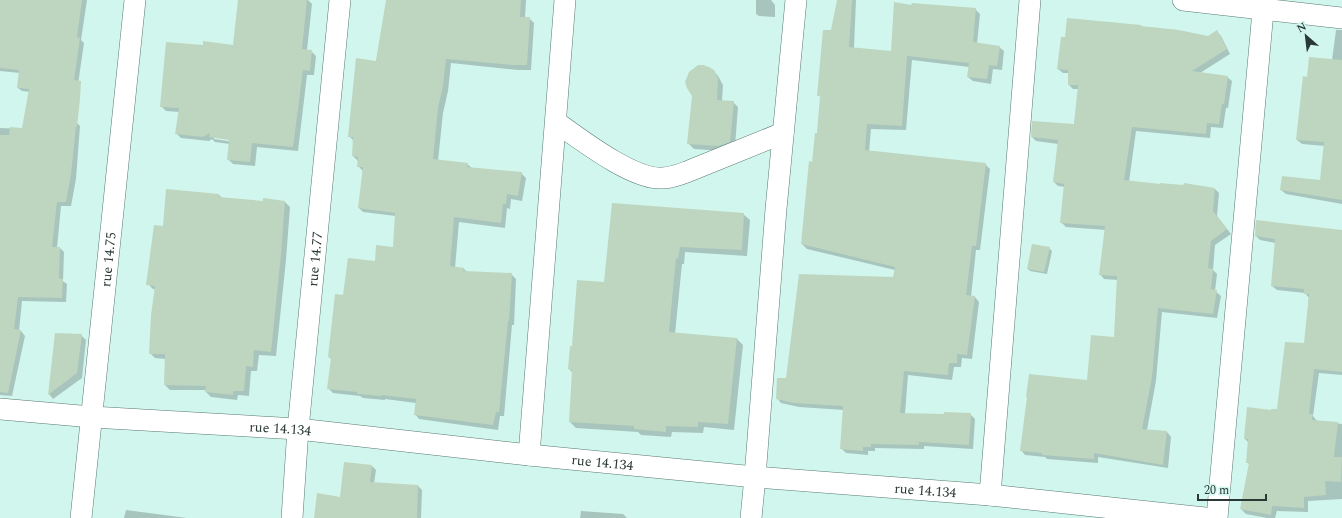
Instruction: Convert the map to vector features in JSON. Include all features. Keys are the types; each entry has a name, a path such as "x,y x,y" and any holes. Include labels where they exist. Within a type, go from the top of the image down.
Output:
{"street":[{"name":"rue 14.75","path":"82,518 135,0"},
{"name":"rue 14.77","path":"292,518 298,429 340,0"},
{"path":"529,455 565,0"},
{"path":"751,518 776,209 796,0"},
{"path":"990,496 1030,0"},
{"path":"1183,0 1264,5 1342,18"},
{"path":"1217,518 1264,5"},
{"path":"556,122 616,163 650,177 662,178 689,171 783,133"},
{"name":"rue 14.134","path":"0,409 92,417 298,429 529,455 755,477 990,496 1205,518"}],"building":[{"path":"0,0 82,0 77,37 80,38 74,80 81,81 77,127 76,126 71,174 66,202 57,202 52,247 60,247 59,278 63,279 62,298 18,297 14,329 21,330 8,393 0,392 0,135 9,135 10,127 22,128 29,89 17,88 19,70 0,68"},
{"path":"238,0 307,0 302,49 312,50 310,71 303,70 293,147 252,143 250,162 227,160 229,140 209,137 210,133 203,137 175,134 179,108 160,107 166,42 203,45 203,41 233,45"},
{"path":"386,0 521,0 520,17 530,17 527,65 446,59 443,86 438,108 433,159 468,163 467,167 522,172 518,196 507,194 506,204 503,204 501,223 454,217 450,266 464,268 463,271 512,273 509,321 499,412 496,412 493,425 414,415 416,399 357,394 357,392 327,389 331,358 328,357 335,294 343,295 348,258 375,261 376,245 393,247 395,213 358,208 363,167 357,167 358,157 352,156 353,137 348,137 356,58 376,61"},
{"path":"837,0 852,0 849,47 891,51 894,2 911,5 912,3 976,8 973,42 1000,46 997,66 989,65 987,79 967,77 969,63 907,56 902,126 867,124 865,150 986,163 976,246 972,246 966,295 975,296 967,355 957,354 957,363 949,363 948,375 904,371 900,413 971,413 969,445 919,442 919,445 871,444 871,447 863,447 863,451 840,449 843,406 794,403 776,399 777,378 786,378 799,274 893,277 895,267 801,244 809,161 812,162 815,133 817,133 820,96 817,96 823,30 831,30"},
{"path":"1067,18 1141,25 1179,30 1208,36 1217,30 1227,49 1192,71 1228,76 1224,104 1222,104 1219,124 1207,123 1206,134 1132,127 1124,180 1160,184 1183,185 1184,183 1215,188 1213,211 1227,229 1211,241 1208,268 1213,269 1211,289 1217,290 1213,314 1158,308 1152,377 1142,429 1167,431 1163,465 1094,453 1094,459 1042,455 1042,453 1020,451 1029,374 1087,380 1091,335 1114,337 1117,276 1099,275 1105,226 1060,223 1064,184 1053,182 1058,140 1031,137 1032,121 1074,124 1078,85 1068,85 1068,70 1057,69 1061,37 1065,37"},
{"path":"1309,57 1342,60 1342,200 1280,190 1282,176 1320,180 1324,142 1296,140 1303,76 1307,77"},
{"path":"698,65 703,65 714,70 718,79 717,100 734,101 730,142 718,146 687,144 692,96 685,82 689,72"},
{"path":"166,189 219,194 219,197 263,201 263,198 285,201 271,352 254,350 253,367 246,366 244,391 233,391 233,395 205,392 206,386 164,385 165,354 149,354 151,315 155,286 146,285 154,225 163,226"},
{"path":"612,203 744,213 742,250 680,247 678,259 676,258 669,332 737,338 728,424 698,422 698,427 666,426 666,432 634,429 634,426 569,422 572,370 568,369 570,346 572,346 577,280 604,282"},
{"path":"1256,220 1342,230 1342,372 1314,369 1309,414 1313,414 1312,420 1338,422 1334,457 1342,457 1341,482 1325,481 1326,495 1304,497 1304,508 1272,506 1271,515 1240,509 1249,463 1246,463 1248,439 1244,439 1247,407 1271,410 1277,409 1285,342 1304,343 1309,294 1304,294 1304,289 1271,286 1275,239 1255,236"},
{"path":"1032,244 1050,247 1044,272 1027,269"},
{"path":"55,333 82,334 77,373 48,395"},
{"path":"344,462 372,465 370,482 418,485 417,518 314,518 317,493 340,497"}]}
